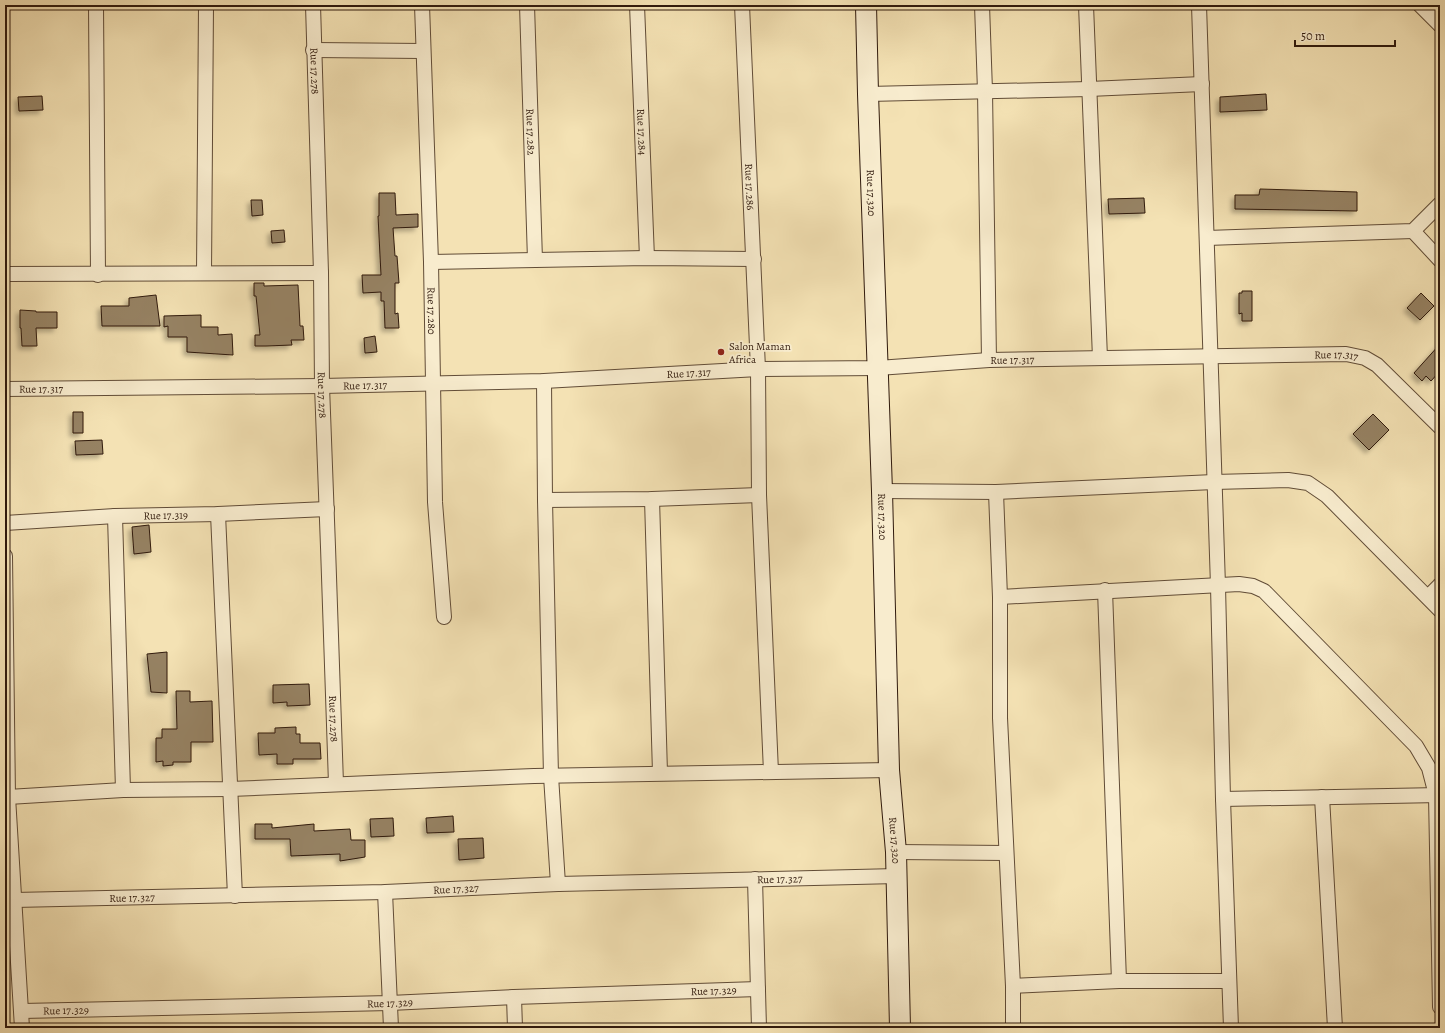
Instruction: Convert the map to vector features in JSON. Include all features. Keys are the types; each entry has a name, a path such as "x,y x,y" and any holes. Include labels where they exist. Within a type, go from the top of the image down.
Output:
{"street":[{"path":"96,5 98,275"},
{"path":"204,273 206,5"},
{"name":"Rue 17.278","path":"313,5 313,50 321,273 322,386 336,784"},
{"name":"Rue 17.280","path":"422,5 431,262 432,384 436,502 444,617"},
{"name":"Rue 17.282","path":"527,5 535,260"},
{"name":"Rue 17.284","path":"637,5 647,258"},
{"name":"Rue 17.286","path":"742,5 754,259 758,369 759,495 771,772"},
{"name":"Rue 17.320","path":"866,5 882,492 889,770 896,852 900,1028"},
{"path":"982,5 985,91 989,360"},
{"path":"1086,5 1100,358"},
{"path":"1199,5 1208,238 1210,355 1231,1028"},
{"path":"1420,5 1440,25"},
{"path":"313,50 423,51"},
{"path":"868,94 1089,89 1202,84"},
{"path":"1208,238 1413,231 1440,204"},
{"path":"1413,231 1440,260"},
{"path":"431,262 647,258 754,259"},
{"path":"5,274 98,275 321,273"},
{"name":"Rue 17.317","path":"5,389 432,384 544,381 758,369 878,368 989,360 1210,355 1346,354 1365,358 1376,365 1440,427"},
{"path":"544,381 551,776 558,884"},
{"path":"882,492 996,492 1288,480 1308,483 1327,496 1440,610"},
{"path":"996,492 1000,597 1000,718 1013,986 1013,1028"},
{"path":"545,500 759,495"},
{"path":"652,498 660,773"},
{"name":"Rue 17.319","path":"5,523 115,516 218,514 327,509"},
{"path":"218,514 235,896"},
{"path":"115,516 123,790"},
{"path":"5,556 8,797 22,1028"},
{"path":"1000,597 1105,590 1239,584 1253,586 1264,591 1416,746 1429,768 1438,795 1440,1007"},
{"path":"1428,597 1440,585"},
{"path":"1105,590 1119,981"},
{"path":"8,797 123,790 230,789 551,776 889,770"},
{"path":"1223,799 1438,795"},
{"path":"1322,797 1335,1028"},
{"path":"896,852 1006,853"},
{"name":"Rue 17.327","path":"14,900 385,892 558,884 897,876"},
{"path":"755,879 759,1028"},
{"path":"385,892 391,1028"},
{"path":"1013,986 1119,981 1230,981"},
{"name":"Rue 17.329","path":"22,1011 390,1003 514,997 758,989"},
{"path":"514,997 515,1028"}],"building":[{"path":"1266,94 1267,110 1220,112 1220,97"},
{"path":"42,96 43,110 19,111 18,97"},
{"path":"1260,189 1357,192 1357,211 1235,209 1235,195 1259,195"},
{"path":"379,193 395,193 396,215 418,214 418,227 393,228 399,283 395,283 395,314 398,313 399,328 385,328 384,301 381,301 381,292 363,293 362,275 381,275 378,216"},
{"path":"1144,198 1145,213 1109,214 1108,199"},
{"path":"251,200 262,200 263,215 252,216"},
{"path":"284,230 285,242 272,243 271,231"},
{"path":"254,283 264,283 264,286 298,285 300,326 303,326 304,340 291,340 292,345 255,346 255,335 260,335 256,296 254,296"},
{"path":"1242,291 1252,291 1252,321 1242,321 1242,313 1239,314 1239,293 1242,293"},
{"path":"1421,293 1434,306 1420,320 1407,308"},
{"path":"156,295 160,326 102,326 101,306 129,306 129,298"},
{"path":"20,310 57,312 57,328 36,328 37,346 22,346"},
{"path":"201,315 201,327 218,327 218,335 232,334 233,355 187,352 187,337 168,337 168,326 164,327 164,316"},
{"path":"375,336 377,352 365,353 364,338"},
{"path":"1440,344 1440,371 1431,381 1426,376 1422,381 1414,373"},
{"path":"73,412 83,412 83,433 73,433"},
{"path":"1373,414 1389,430 1369,450 1353,434"},
{"path":"102,440 103,454 76,455 75,441"},
{"path":"149,525 151,552 134,554 132,527"},
{"path":"167,652 167,693 151,692 147,654"},
{"path":"309,684 310,705 287,706 287,702 273,703 273,685"},
{"path":"176,691 190,691 190,702 212,701 213,742 191,742 191,762 173,762 173,765 163,766 163,761 156,762 156,738 162,738 162,729 177,729"},
{"path":"296,727 296,734 300,734 300,743 320,743 321,759 293,759 293,764 277,764 277,754 259,755 258,733 275,733 275,728"},
{"path":"453,816 454,832 427,833 426,818"},
{"path":"393,818 394,836 371,837 370,819"},
{"path":"255,824 272,824 272,828 314,824 314,831 350,829 351,840 365,840 365,857 340,861 340,854 291,856 290,839 255,839"},
{"path":"483,838 484,858 459,860 458,839"}],"place":[{"name":"Salon Maman Africa","path":"721,352"}]}
